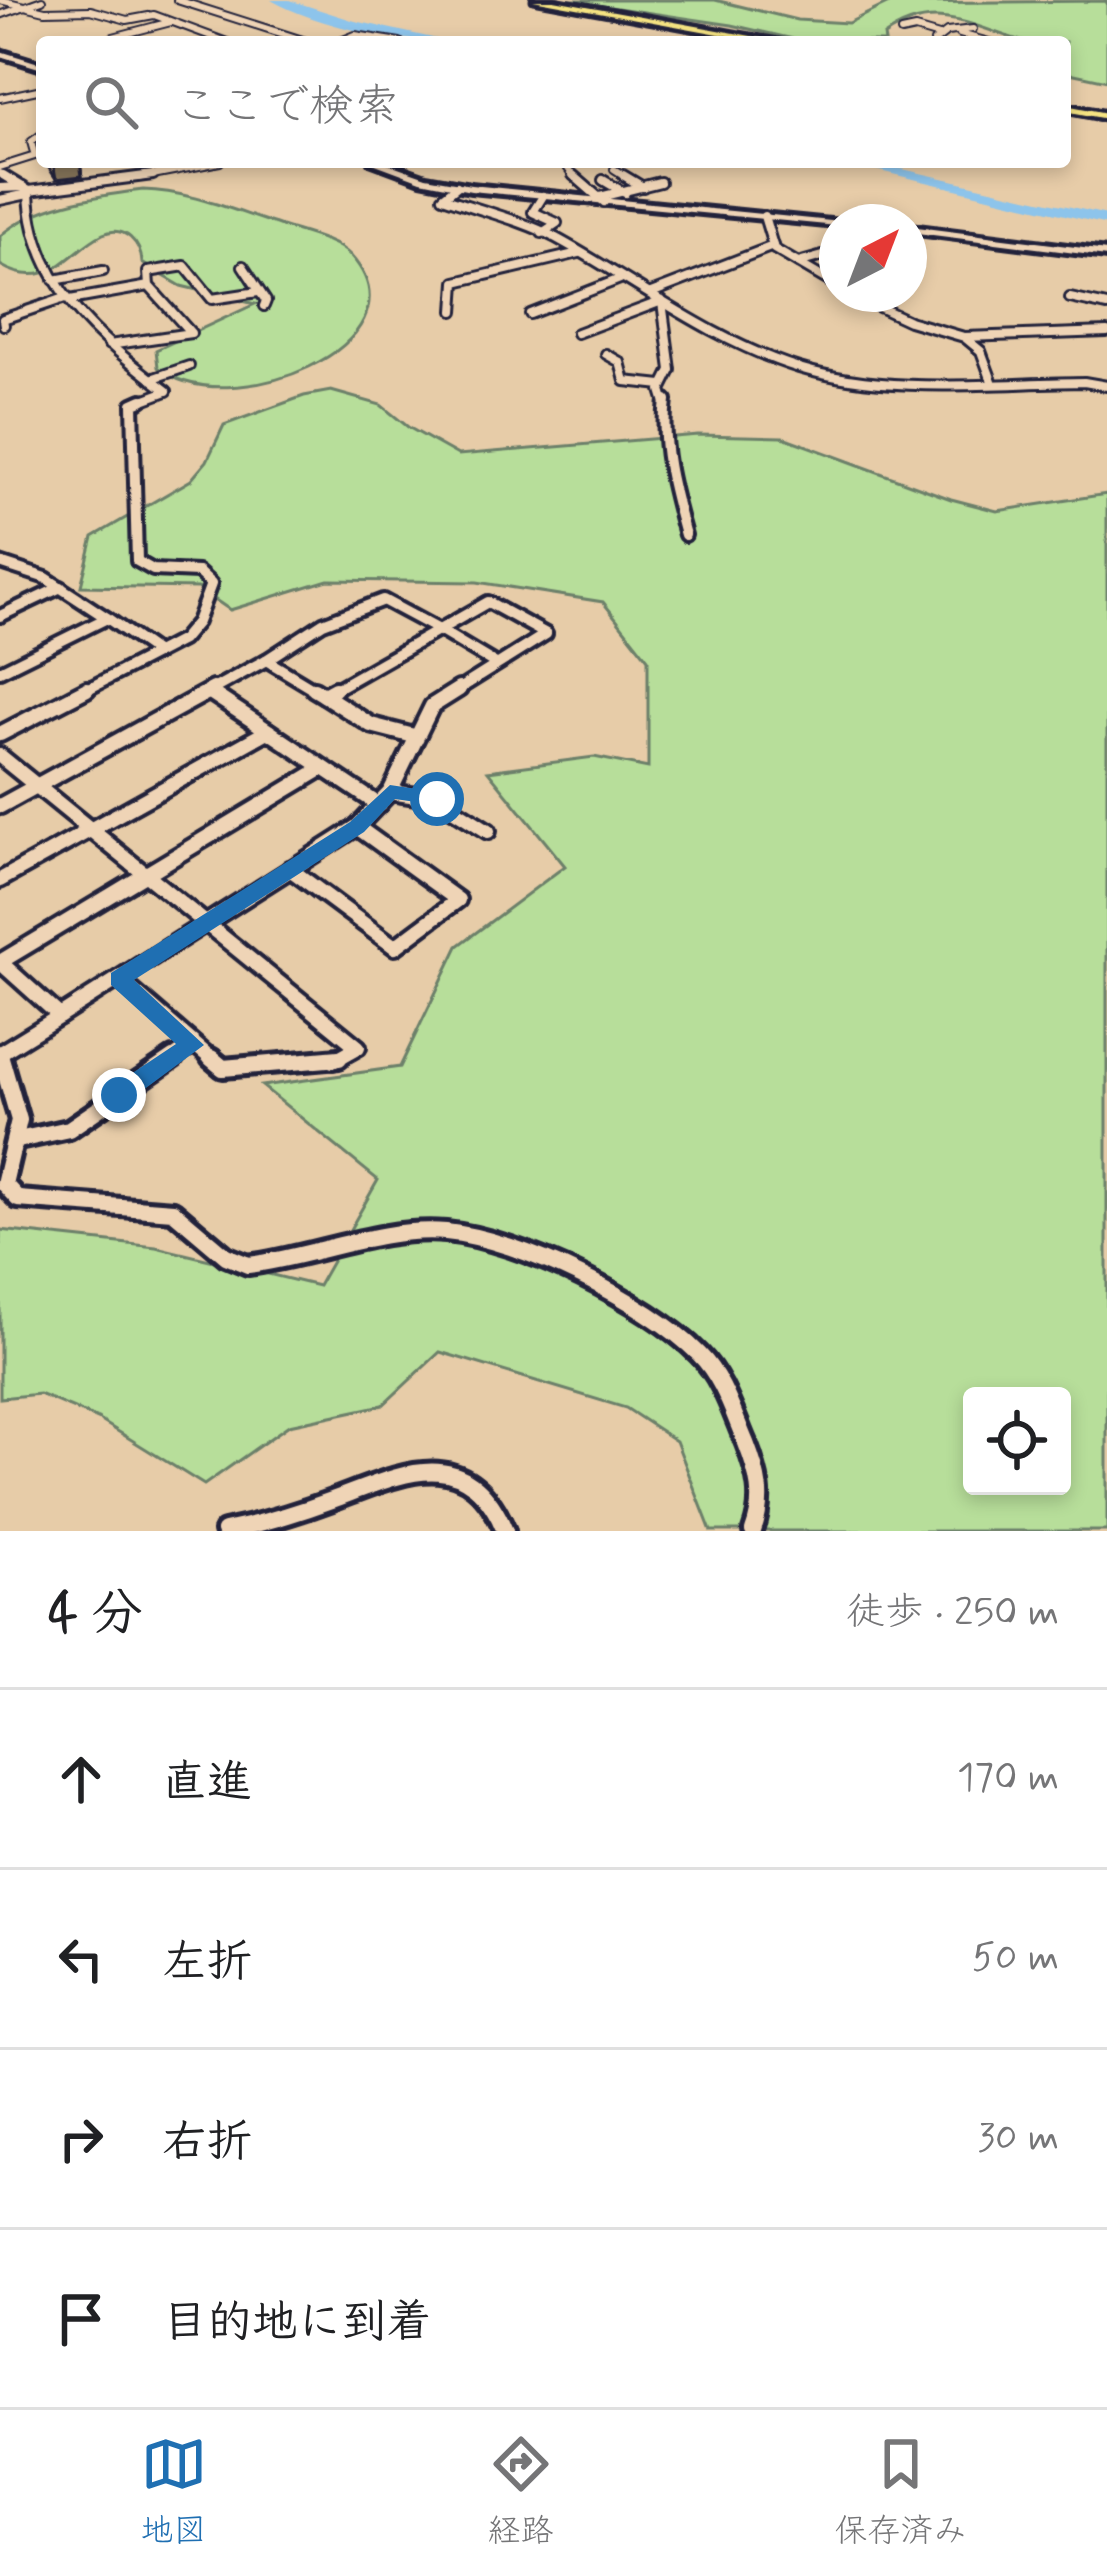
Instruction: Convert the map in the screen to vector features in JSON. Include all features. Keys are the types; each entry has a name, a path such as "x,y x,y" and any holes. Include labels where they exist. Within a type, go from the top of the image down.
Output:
{"highway":[{"path":"538,0 745,36"},
{"path":"1071,109 1107,116"}],"street":[{"path":"0,0 45,11 91,10 127,20 151,15 210,36"},
{"path":"0,15 42,0"},
{"path":"177,0 290,36"},
{"path":"117,36 172,22"},
{"path":"942,36 973,29"},
{"path":"953,31 969,36"},
{"path":"0,53 36,65"},
{"path":"0,98 36,89"},
{"path":"0,170 35,156 31,142 36,138"},
{"path":"0,188 27,190 126,180 189,168"},
{"path":"396,168 457,186 819,221"},
{"path":"567,168 579,184 602,200"},
{"path":"614,169 643,187"},
{"path":"0,170 27,190 31,235 68,299 109,345 166,391 133,404 139,497 132,526 137,561 153,570 198,572 211,584 194,628 0,734"},
{"path":"602,200 660,182 649,175"},
{"path":"603,180 625,193"},
{"path":"457,186 443,196 542,232 651,293 701,328 800,368 901,384 982,386 992,381 1107,386"},
{"path":"0,200 27,190"},
{"path":"542,196 532,210 557,223 542,232"},
{"path":"764,216 773,246 819,275"},
{"path":"927,231 1107,254"},
{"path":"651,293 773,246"},
{"path":"454,311 456,282 579,253"},
{"path":"798,263 819,257"},
{"path":"243,266 264,306"},
{"path":"109,345 191,334 149,286 148,272 188,268 212,299 258,292"},
{"path":"54,280 103,271"},
{"path":"530,314 620,279"},
{"path":"4,326 3,319 68,299 149,286"},
{"path":"1070,298 1107,307"},
{"path":"577,333 662,301"},
{"path":"606,354 620,362 625,381 662,385 670,381 662,301"},
{"path":"890,312 964,337 1107,332"},
{"path":"964,337 981,352 992,381"},
{"path":"151,379 189,366"},
{"path":"662,385 665,443 685,535"},
{"path":"1,564 61,587 157,652"},
{"path":"0,616 61,587"},
{"path":"0,806 210,692 323,623 374,601 390,602 496,664"},
{"path":"325,695 488,602 546,634 439,700 414,736 390,792 357,827 0,1053 16,1099 18,1140 4,1184 8,1193 38,1201 173,1211 238,1263 286,1260 423,1231 466,1234 559,1270 658,1321 704,1359 729,1402 759,1475 763,1497 753,1531"},
{"path":"0,671 107,618"},
{"path":"266,660 371,724 414,736"},
{"path":"210,692 379,806"},
{"path":"0,880 268,731"},
{"path":"0,756 358,1047 333,1061 218,1066 118,979"},
{"path":"60,1016 0,962 322,769"},
{"path":"390,792 437,799 488,831"},
{"path":"290,869 394,946 458,900 357,827"},
{"path":"18,1140 69,1129 193,1045"},
{"path":"224,1531 314,1506 406,1472 432,1469 475,1489 496,1509 506,1531"}],"green space":[{"path":"563,0 715,0 797,20 848,23 889,3 1107,1 1107,81 1071,73 1071,36 1005,36 934,18 884,36 780,36"},
{"path":"143,190 210,202 336,245 351,256 368,289 364,319 342,346 309,367 269,381 227,387 189,383 158,367 156,350 255,304 181,286 142,263 135,243 118,232 103,234 45,272 17,273 0,265 0,236 31,216 87,199"},
{"path":"331,391 381,405 408,427 458,455 698,435 783,437 951,499 997,511 1107,494 1107,1531 711,1531 676,1441 626,1408 440,1352 383,1405 289,1425 204,1485 98,1419 39,1394 0,1398 0,1230 156,1247 318,1286 378,1180 262,1086 400,1067 458,946 565,866 488,771 594,757 648,768 648,659 603,602 477,582 328,580 230,610 198,588 81,586 93,537 191,480 207,461 224,425"}],"waterway":[{"path":"277,0 352,24 413,36"},
{"path":"877,168 1107,220"}],"route":[{"path":"119,1095 193,1045 118,979 357,827 390,792 437,799"}]}
